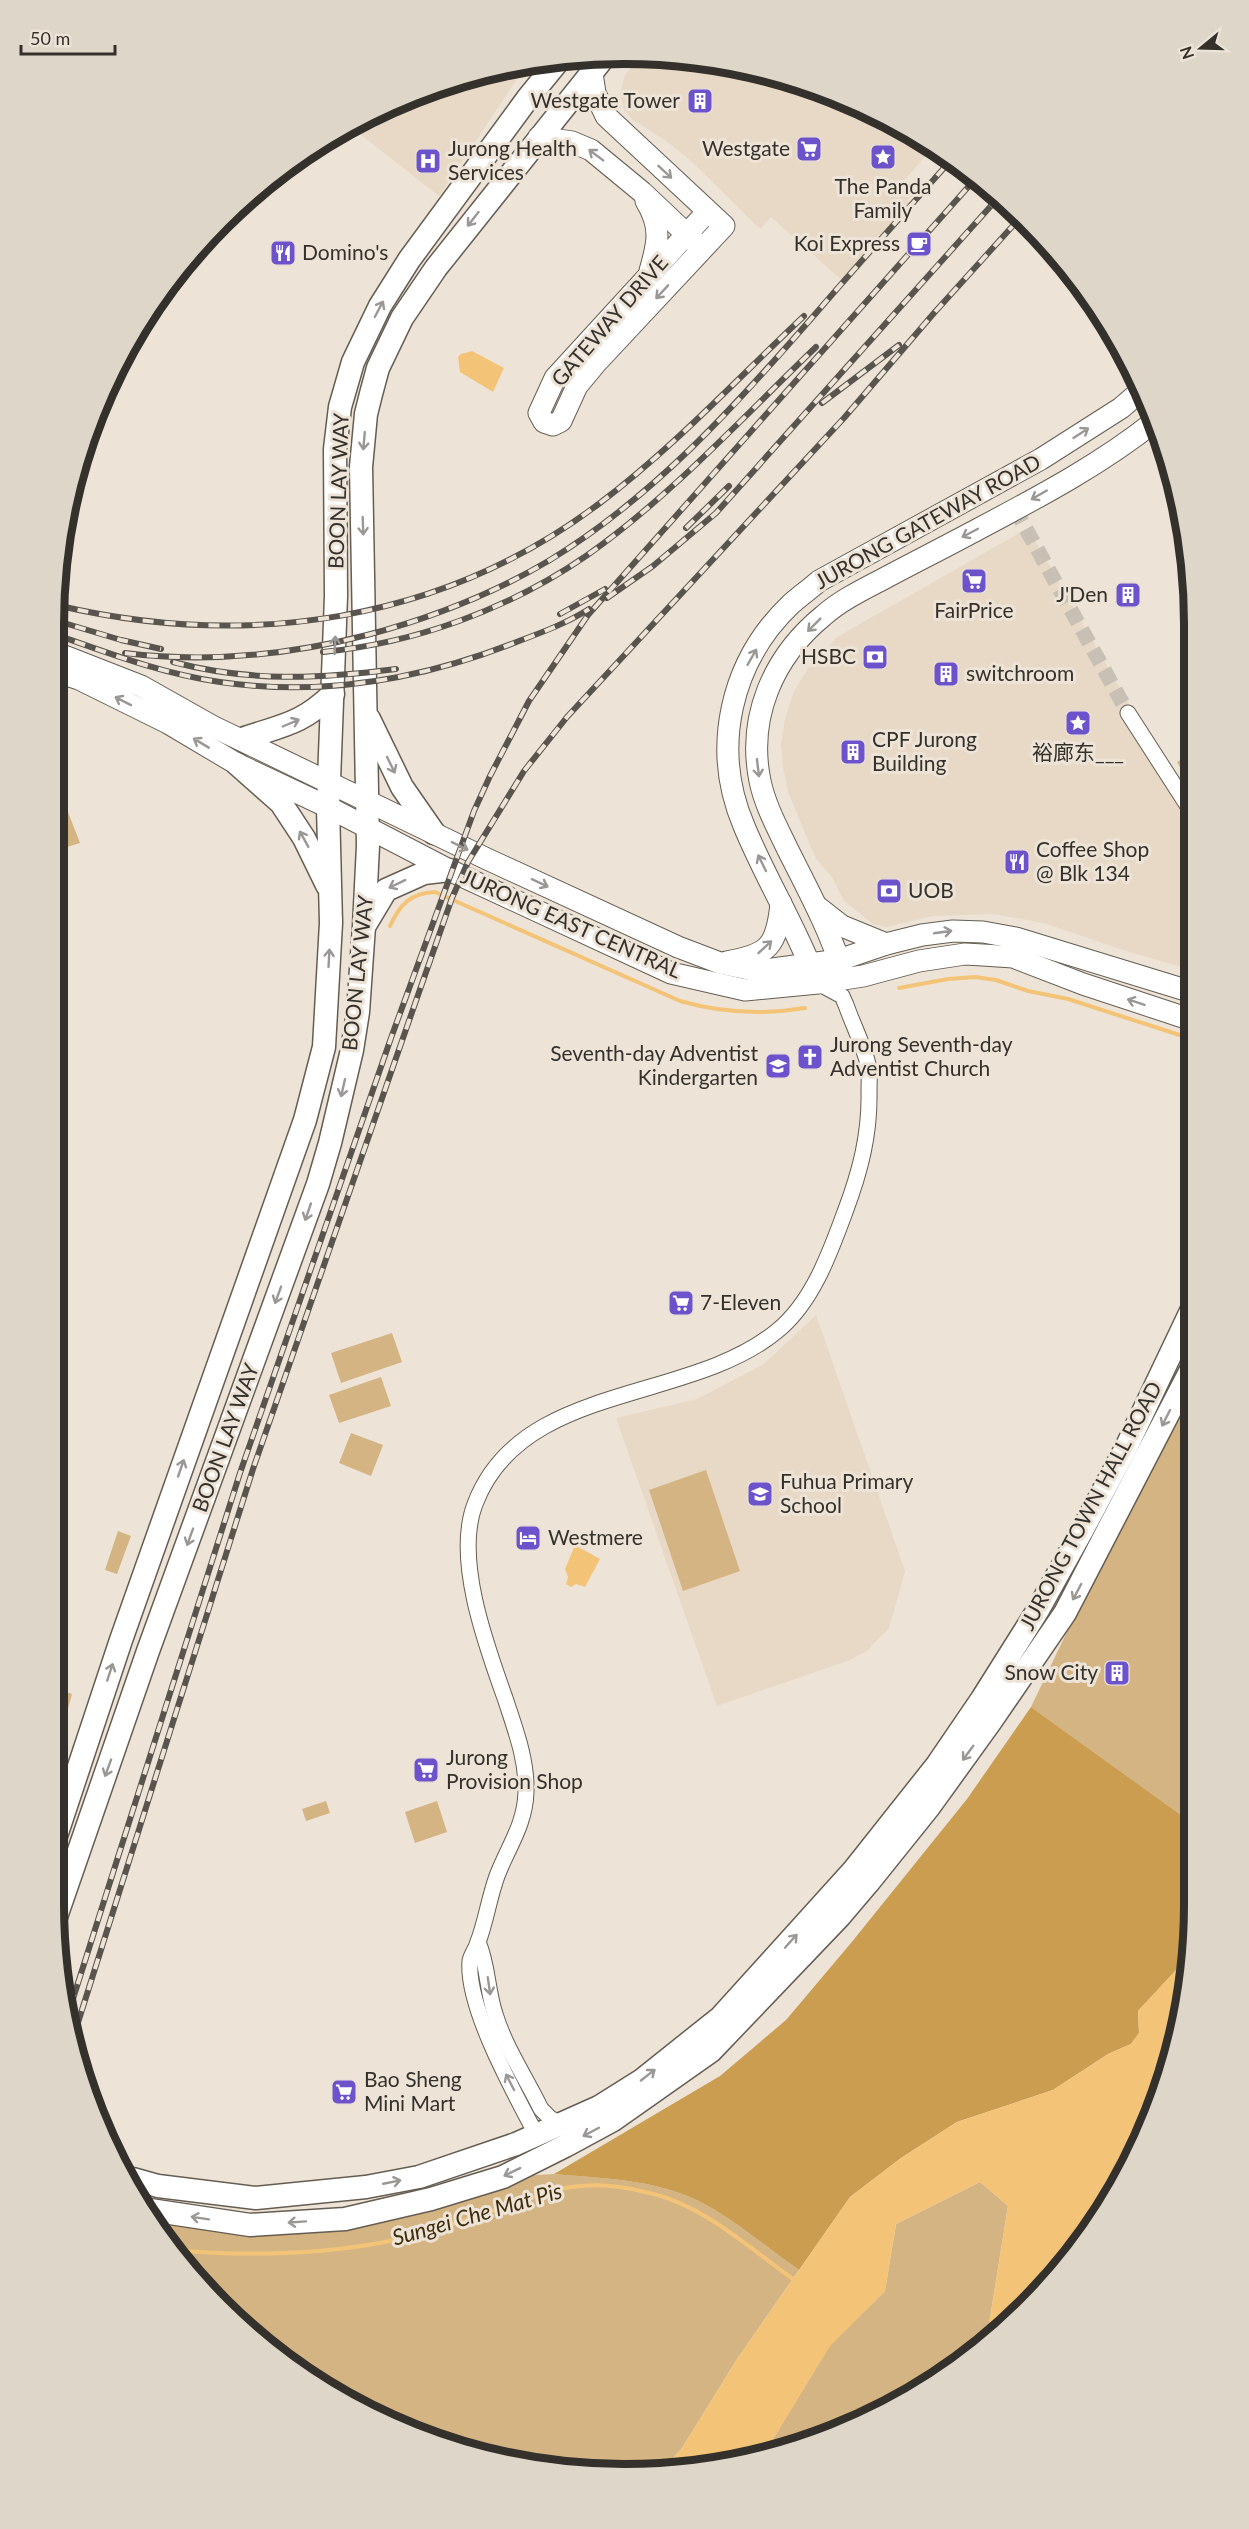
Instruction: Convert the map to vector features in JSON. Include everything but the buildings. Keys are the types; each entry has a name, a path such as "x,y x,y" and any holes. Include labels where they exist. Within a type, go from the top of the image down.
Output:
{"main road":[{"name":"GATEWAY DRIVE","path":"598,65 595,93 606,116 724,226 596,363 577,386 561,421 553,425 544,422 539,413 555,378 708,212"},
{"name":"BOON LAY WAY","path":"64,1894 148,1651 323,1166 352,1050 358,1012 368,828 361,467 366,414 378,368 402,318 436,268 597,66"},
{"name":"BOON LAY WAY","path":"64,1812 121,1640 305,1120 324,1047 331,923 328,807 336,596 336,449 340,407 353,362 380,306 409,260 552,69"},
{"path":"539,137 572,142 591,150 642,192 702,250"},
{"path":"642,192 657,227 658,244 649,274"},
{"name":"JURONG GATEWAY ROAD","path":"814,974 743,824 730,779 728,769 729,717 749,660 767,632 790,605 819,581 1041,459 1121,408 1135,396"},
{"name":"JURONG GATEWAY ROAD","path":"842,978 815,905 772,818 760,782 756,750 763,701 781,662 823,615 853,595 1015,509 1089,466 1148,426"},
{"name":"JURONG EAST CENTRAL","path":"64,656 141,686 329,783 678,947 720,963 758,972 814,974 842,978 919,961 965,954 1013,957 1083,984 1184,1017"},
{"name":"JURONG EAST CENTRAL","path":"64,674 79,679 168,723 237,764 328,807 449,870 671,973 745,990 814,974"},
{"path":"739,684 763,701"},
{"path":"242,740 306,717 333,694"},
{"path":"732,704 763,701"},
{"path":"366,712 402,787 434,833"},
{"path":"237,764 281,803 304,838 330,891"},
{"path":"364,926 386,890 424,873 449,870"},
{"path":"720,963 755,955 771,943 779,928 781,902"},
{"path":"815,905 842,926 886,944"},
{"name":"JURONG EAST CENTRAL","path":"842,978 886,944 953,931 983,932 1016,938 1184,990"},
{"name":"JURONG TOWN HALL ROAD","path":"563,2135 613,2120 693,2066 711,2051 779,1981 868,1883 929,1807 992,1702 1038,1610 1126,1448 1184,1326"},
{"name":"JURONG TOWN HALL ROAD","path":"156,2211 250,2225 345,2219 431,2199 503,2177 599,2107 642,2080 722,2017 853,1871 937,1765 1065,1613 1184,1383"},
{"path":"751,1984 759,1990 779,1981"},
{"path":"138,2180 158,2186 256,2198 303,2195 419,2177 481,2157 536,2134 543,2142 563,2135"}],"street":[{"path":"1128,713 1184,800"},
{"path":"536,2134 481,2020 470,1960 478,1942 498,1874 519,1831 526,1793 524,1760 497,1677 470,1576 467,1553 474,1504 495,1467 523,1439 556,1419 688,1376 747,1352 779,1330 805,1299 836,1236 859,1174 867,1137 869,1067 842,978"},
{"path":"478,1942 485,1957 495,2014 501,2030 542,2109 563,2135"}],"shaded area":[{"name":"Westgate","path":"633,65 698,69 734,75 805,94 872,122 928,154 899,186 911,196 907,200 915,207 846,284 771,217 760,229 690,160 665,140 633,120 624,110 620,93 625,75"},
{"name":"Jurong Health Services","path":"520,74 439,196 358,133 410,107 444,94"},
{"path":"472,351 504,368 493,392 460,372 458,357"},
{"path":"1028,528 1184,800 1184,968 1044,923 993,914 933,916 887,927 873,924 844,901 832,877 816,859 788,792 781,745 785,719 794,691 809,667 837,637"},
{"path":"1184,758 1184,774 1177,762"},
{"path":"64,802 80,843 64,848"},
{"name":"Fuhua Primary School","path":"816,1315 905,1571 889,1628 867,1651 850,1660 717,1706 616,1418 697,1399 764,1364"},
{"path":"392,1333 402,1362 341,1383 331,1353"},
{"path":"381,1377 391,1406 339,1423 329,1395"},
{"path":"1184,1387 1184,1817 1031,1707"},
{"path":"351,1433 383,1445 371,1476 339,1463"},
{"path":"706,1470 740,1571 683,1591 649,1490"},
{"path":"118,1531 131,1536 117,1574 105,1570"},
{"path":"575,1545 600,1559 585,1587 576,1584 571,1587 566,1584 568,1577 565,1569"},
{"path":"64,1691 72,1694 64,1723"},
{"path":"1031,1707 1184,1817 1181,1965 1138,2011 1139,2033 1131,2044 1108,2054 1053,2090 957,2122 901,2158 850,2197 799,2270 714,2209 685,2195 637,2182 554,2174 720,2076 786,2020 967,1799"},
{"path":"326,1801 330,1813 306,1821 302,1809"},
{"path":"437,1801 447,1832 415,1843 405,1812"},
{"path":"1181,1965 1174,2014 1155,2085 1127,2152 1090,2216 1069,2245 1046,2274 994,2326 988,2331 1008,2206 980,2182 896,2224 885,2291 830,2346 770,2445 734,2454 669,2462 682,2448 737,2359 850,2197 901,2158 957,2122 1053,2090 1108,2054 1131,2044 1139,2033 1138,2011"},
{"path":"554,2174 604,2178 637,2182 685,2195 714,2209 799,2270 737,2359 682,2448 669,2462 588,2463 515,2454 444,2435 377,2407 313,2370 255,2326 203,2274 156,2210 345,2219 503,2177"},
{"path":"980,2182 1008,2206 988,2331 936,2370 872,2407 805,2435 770,2445 830,2345 885,2291 896,2224"}],"waterway":[{"path":"390,926 407,901 419,895 435,892 680,1001 742,1012 774,1012 805,1008"},
{"path":"899,988 948,979 975,977 996,980 1028,991 1068,999 1184,1036"},
{"name":"Sungei Che Mat Pis","path":"185,2251 224,2253 305,2252 385,2242 453,2224 558,2190 582,2186 605,2186 645,2192 685,2206 705,2216 741,2240 793,2279"}],"tunnel":[{"path":"1015,509 1128,713"}],"railway":[{"path":"125,653 217,657 278,652 338,642 438,613 506,584 550,560 625,507 693,446 756,381 946,166"},
{"path":"73,2000 240,1473 391,1038 474,811 490,776 529,701 588,615 970,184"},
{"path":"607,598 653,566 716,513 994,203"},
{"path":"78,2024 253,1469 452,898 468,862 524,771 567,717 844,418 1015,224"},
{"path":"65,607 128,618 199,625 270,624 340,616 408,600 475,576 539,544 600,503 654,459 804,316"},
{"path":"822,403 899,345"},
{"path":"323,652 392,641 427,632 493,607 556,575 586,556 647,509 705,456 816,347"},
{"path":"686,528 729,486"},
{"path":"560,614 605,589"},
{"path":"64,637 136,662 178,674 220,682 258,686 334,686 410,675 447,666 537,634 589,609"},
{"path":"64,623 161,649"},
{"path":"173,662 229,673 284,677 339,675 396,669"}],"place":[{"name":"Westgate Tower","path":"700,101"},
{"name":"Westgate","path":"809,149"},
{"name":"The Panda Family","path":"883,157"},
{"name":"Jurong Health Services","path":"428,161"},
{"name":"Koi Express","path":"919,244"},
{"name":"Domino's","path":"283,253"},
{"name":"FairPrice","path":"974,581"},
{"name":"J'Den","path":"1128,595"},
{"name":"HSBC","path":"875,657"},
{"name":"switchroom","path":"946,674"},
{"name":"裕廊东___","path":"1078,723"},
{"name":"CPF Jurong Building","path":"853,752"},
{"name":"Coffee Shop @ Blk 134","path":"1017,862"},
{"name":"UOB","path":"889,891"},
{"name":"Jurong Seventh-day Adventist Church","path":"810,1057"},
{"name":"Seventh-day Adventist Kindergarten","path":"778,1066"},
{"name":"7-Eleven","path":"681,1303"},
{"name":"Fuhua Primary School","path":"760,1494"},
{"name":"Westmere","path":"528,1538"},
{"name":"Snow City","path":"1117,1673"},
{"name":"Jurong Provision Shop","path":"426,1770"},
{"name":"Bao Sheng Mini Mart","path":"344,2092"}]}
